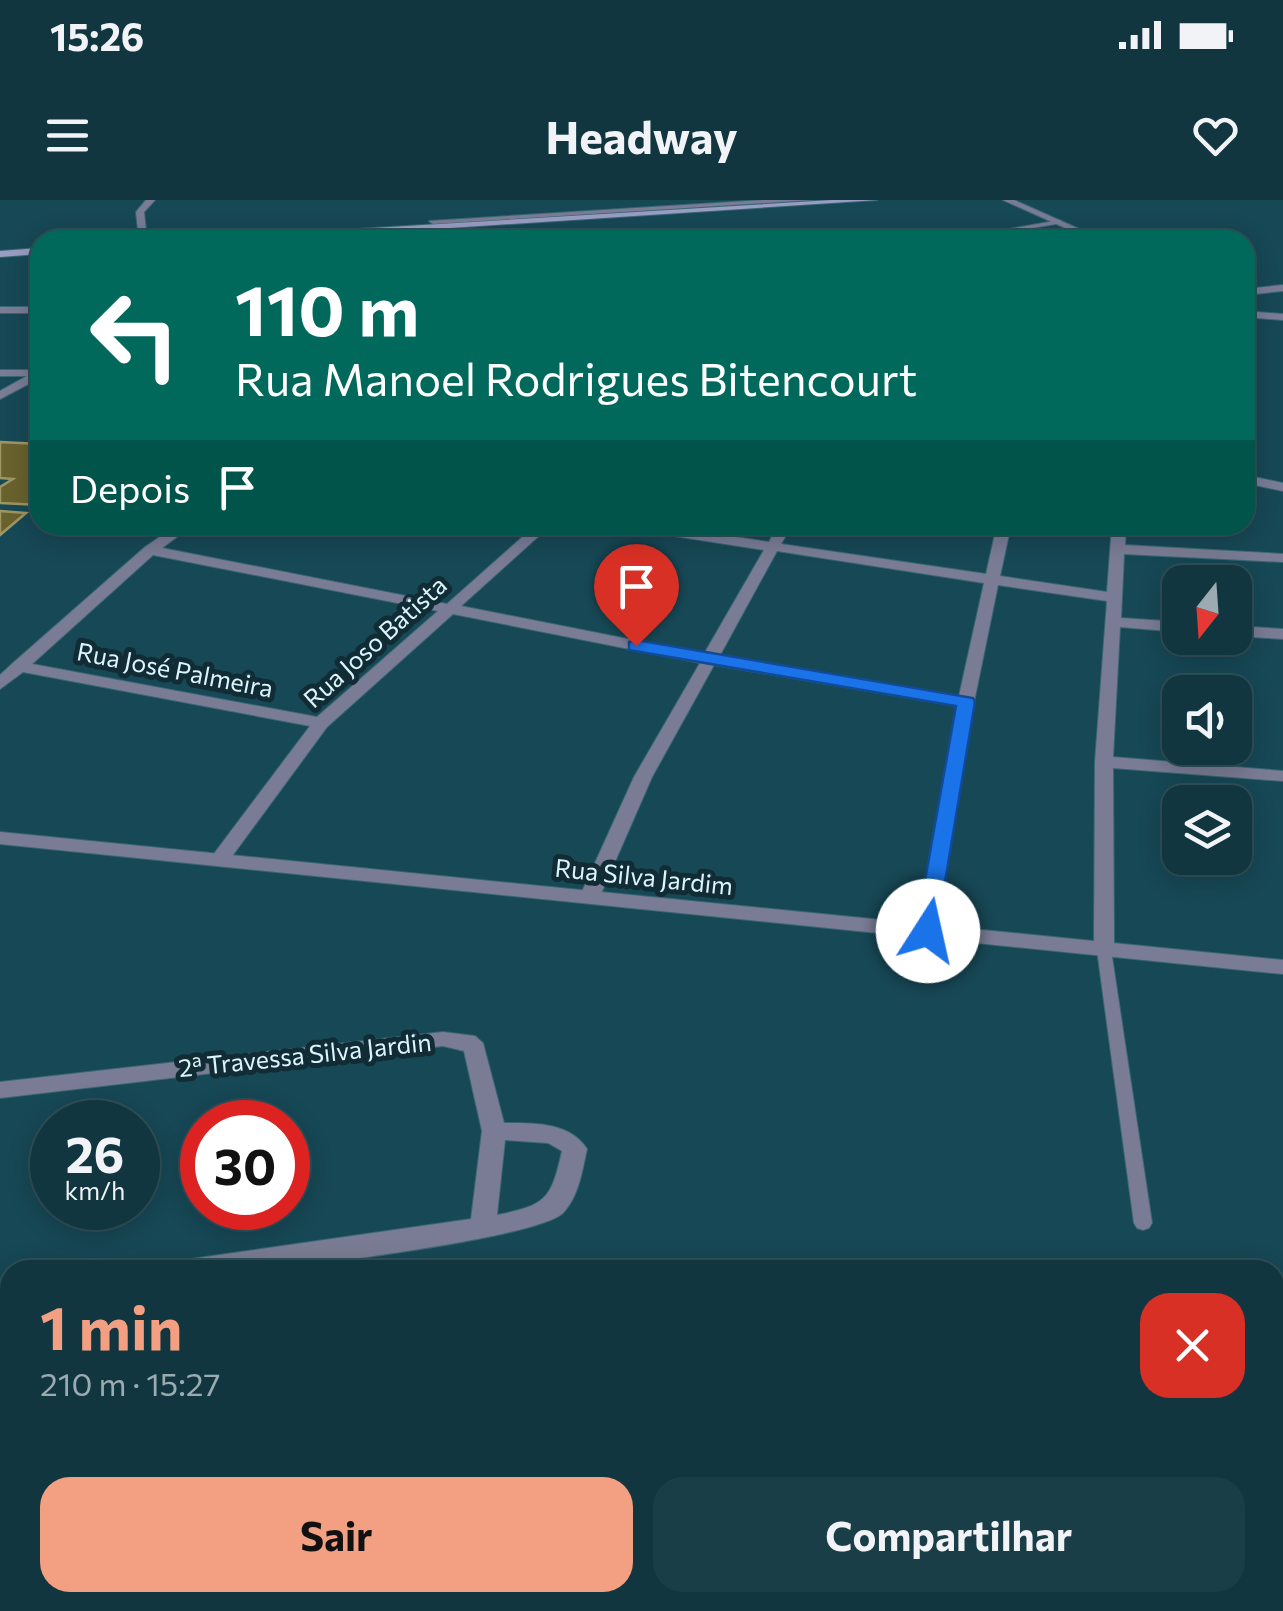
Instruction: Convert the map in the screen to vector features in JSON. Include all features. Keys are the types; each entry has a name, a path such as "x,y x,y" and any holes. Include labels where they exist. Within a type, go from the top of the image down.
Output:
{"main road":[{"path":"344,230 873,200"},
{"path":"356,230 361,229"},
{"path":"0,254 30,252"}],"street":[{"path":"142,230 140,212 151,200"},
{"path":"436,224 808,200"},
{"path":"1007,200 1026,203 1078,230"},
{"path":"557,203 591,212"},
{"path":"543,205 564,213"},
{"path":"1255,291 1283,288"},
{"path":"0,310 30,310"},
{"path":"1255,315 1283,317"},
{"path":"0,373 30,374"},
{"path":"0,396 30,380"},
{"path":"1255,482 1283,487"},
{"path":"0,684 172,535"},
{"name":"Rua Joso Batista","path":"220,859 321,723 532,535"},
{"path":"692,535 1115,598"},
{"path":"590,896 644,776 780,535"},
{"path":"928,931 966,702 1002,535"},
{"path":"1104,950 1104,762 1118,535"},
{"path":"1117,549 1283,558"},
{"path":"150,550 711,660 966,702"},
{"path":"1113,622 1162,626"},
{"path":"1252,631 1283,634"},
{"name":"Rua José Palmeira","path":"18,666 321,723"},
{"path":"1104,762 1283,776"},
{"name":"Rua Silva Jardim","path":"0,838 1283,968"},
{"name":"2ª Travessa Silva Jardin","path":"0,1090 443,1039 467,1041 475,1048 494,1131"},
{"path":"252,1260 483,1226 550,1212 563,1198 575,1149 567,1139 554,1134 494,1131 483,1226"}],"lane":[{"path":"1011,230 1060,222"},
{"path":"1104,950 1143,1223"}],"building":[{"path":"0,442 30,444 30,504 0,503 0,487 13,479 0,478"},
{"path":"0,511 26,513 0,535"}],"route":[{"path":"636,646 966,702 928,931"}]}
